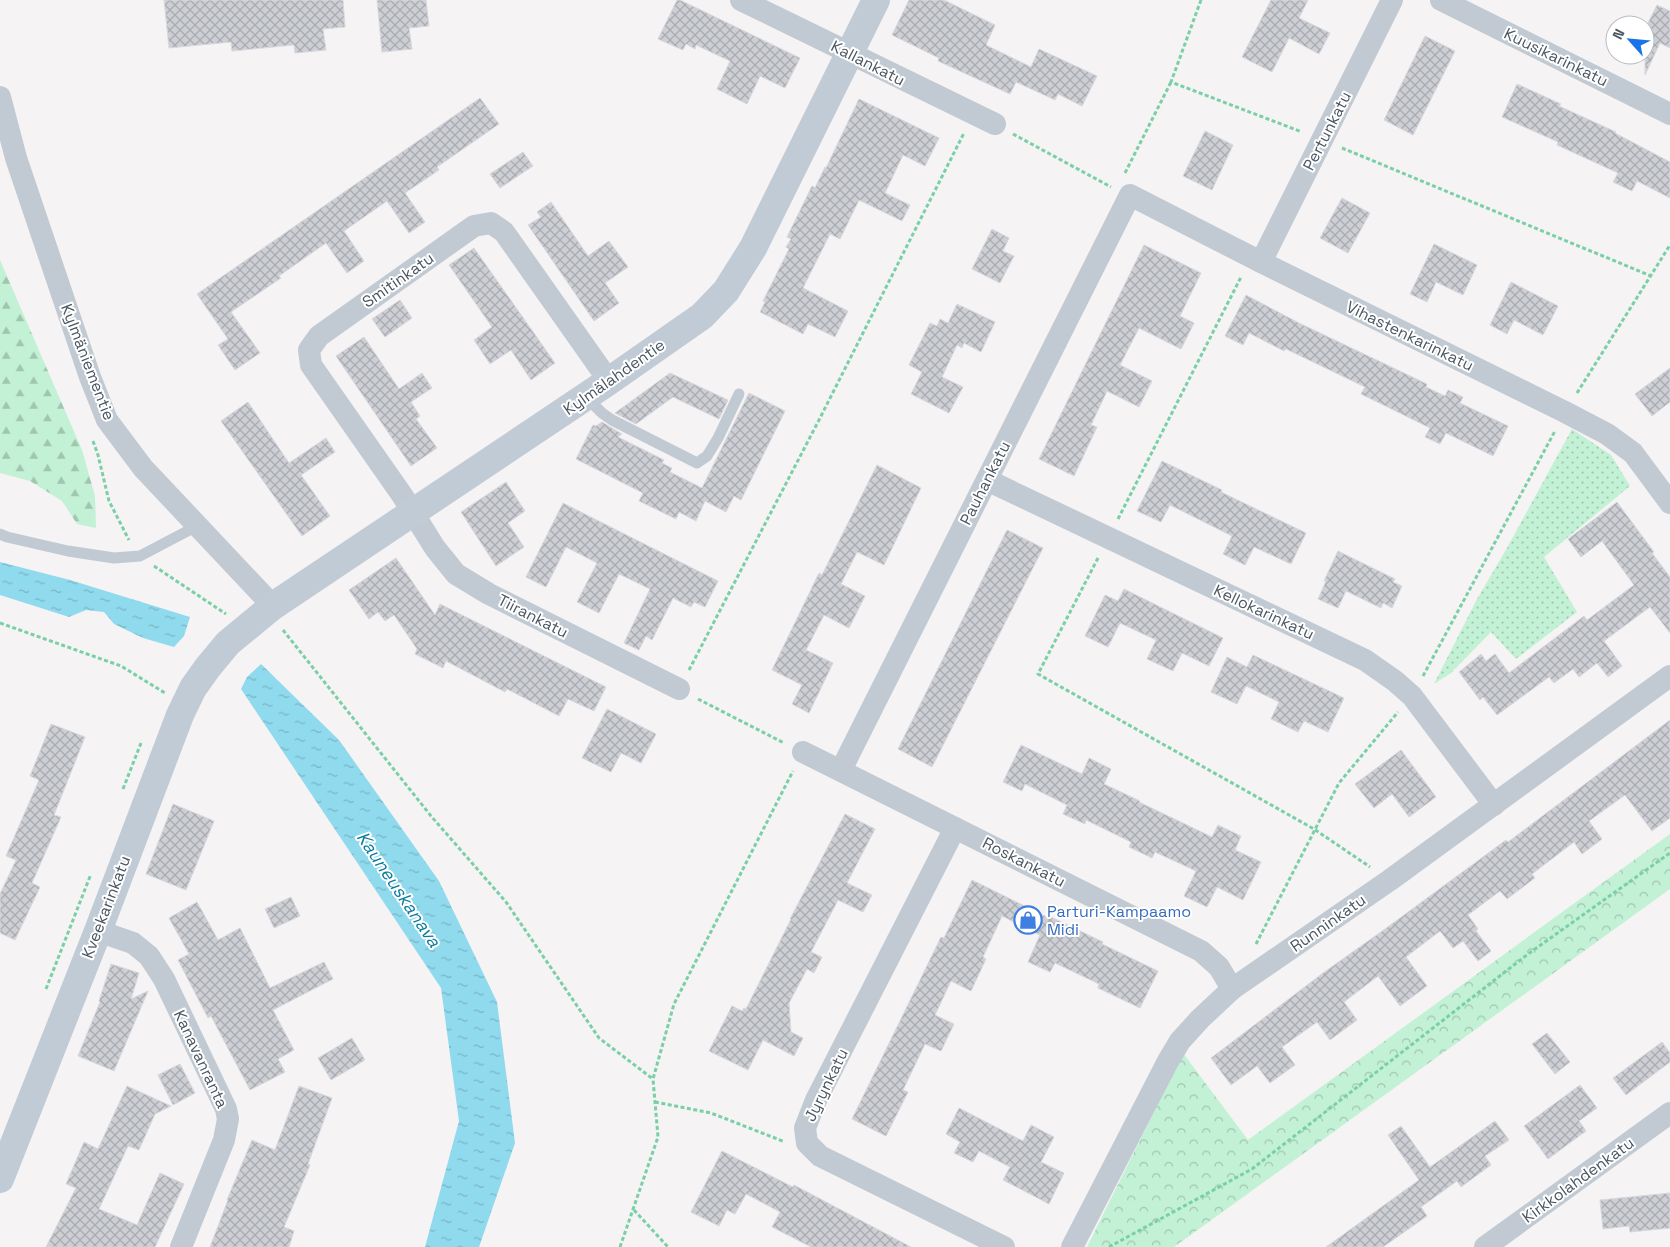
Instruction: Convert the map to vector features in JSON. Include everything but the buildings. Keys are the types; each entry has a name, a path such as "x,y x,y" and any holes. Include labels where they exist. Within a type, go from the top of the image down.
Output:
{"street":[{"name":"Kallankatu","path":"741,0 995,124"},
{"name":"Kylmälahdentie","path":"228,643 268,609 586,397 702,316 726,291 753,248 876,0"},
{"name":"Pertunkatu","path":"1261,262 1392,0"},
{"name":"Kuusikarinkatu","path":"1441,0 1670,114"},
{"name":"Kylmäniementie","path":"0,97 20,167 90,377 107,420 143,468 197,526 268,609"},
{"name":"Vihastenkarinkatu","path":"1123,193 1607,434 1633,453 1670,503"},
{"name":"Pauhankatu","path":"841,770 987,480 1123,193"},
{"name":"Smitinkatu","path":"414,512 311,365 308,350 319,336 474,226 492,223 504,232 609,381"},
{"name":"Kellokarinkatu","path":"987,480 1365,660 1395,681 1412,696 1494,805"},
{"name":"Tiirankatu","path":"414,512 435,548 456,574 489,594 678,689"},
{"name":"Kveekarinkatu","path":"0,1179 98,931 177,721 193,688 228,643"},
{"name":"Runninkatu","path":"1072,1247 1168,1061 1180,1040 1200,1019 1232,989 1390,880 1670,676"},
{"name":"Roskankatu","path":"803,752 1201,951 1219,968 1232,989"},
{"name":"Jyrynkatu","path":"955,828 816,1100 805,1128 807,1143 820,1156 1004,1247"},
{"name":"Kanavanranta","path":"98,931 133,943 149,956 164,980 226,1109 228,1119 224,1140 181,1247"},
{"name":"Kirkkolahdenkatu","path":"1485,1247 1670,1114"}],"lane":[{"path":"586,397 612,420 697,462 707,456 718,438 739,394"},
{"path":"0,534 68,551 114,558 140,556 197,526"}],"path":[{"path":"995,124 1123,193 1171,82 1201,0"},
{"path":"1171,82 1322,140 1651,276"},
{"path":"620,1247 658,1137 653,1079 674,1004 803,752 678,689 819,420 973,114"},
{"path":"1251,977 1256,944 1339,783 1412,696 1565,412 1670,245"},
{"path":"1261,262 1245,270 1038,674 1314,829 1390,880"},
{"path":"268,609 431,816 506,902 599,1038 653,1079"},
{"path":"0,623 121,666 168,694"},
{"path":"1109,1247 1252,1169 1528,954 1670,853"},
{"path":"655,1102 711,1113 792,1145 807,1143"},
{"path":"634,1210 668,1247"}],"green space":[{"path":"0,260 82,450 95,496 96,528 77,524 62,501 30,481 0,473"},
{"path":"1572,429 1611,455 1630,486 1544,557 1577,612 1516,659 1491,632 1451,673 1434,684 1477,599"},
{"path":"1670,834 1670,889 1174,1247 1087,1247 1183,1053 1248,1140"}],"water":[{"path":"0,562 70,580 190,617 184,636 174,647 143,638 114,624 104,612 86,610 69,617 0,595"},
{"name":"Kauneuskanava","path":"261,664 339,740 439,881 497,1002 515,1143 479,1247 425,1247 459,1121 441,988 241,689 247,677"}],"place":[{"name":"Parturi-Kampaamo Midi","path":"1028,920"}]}
